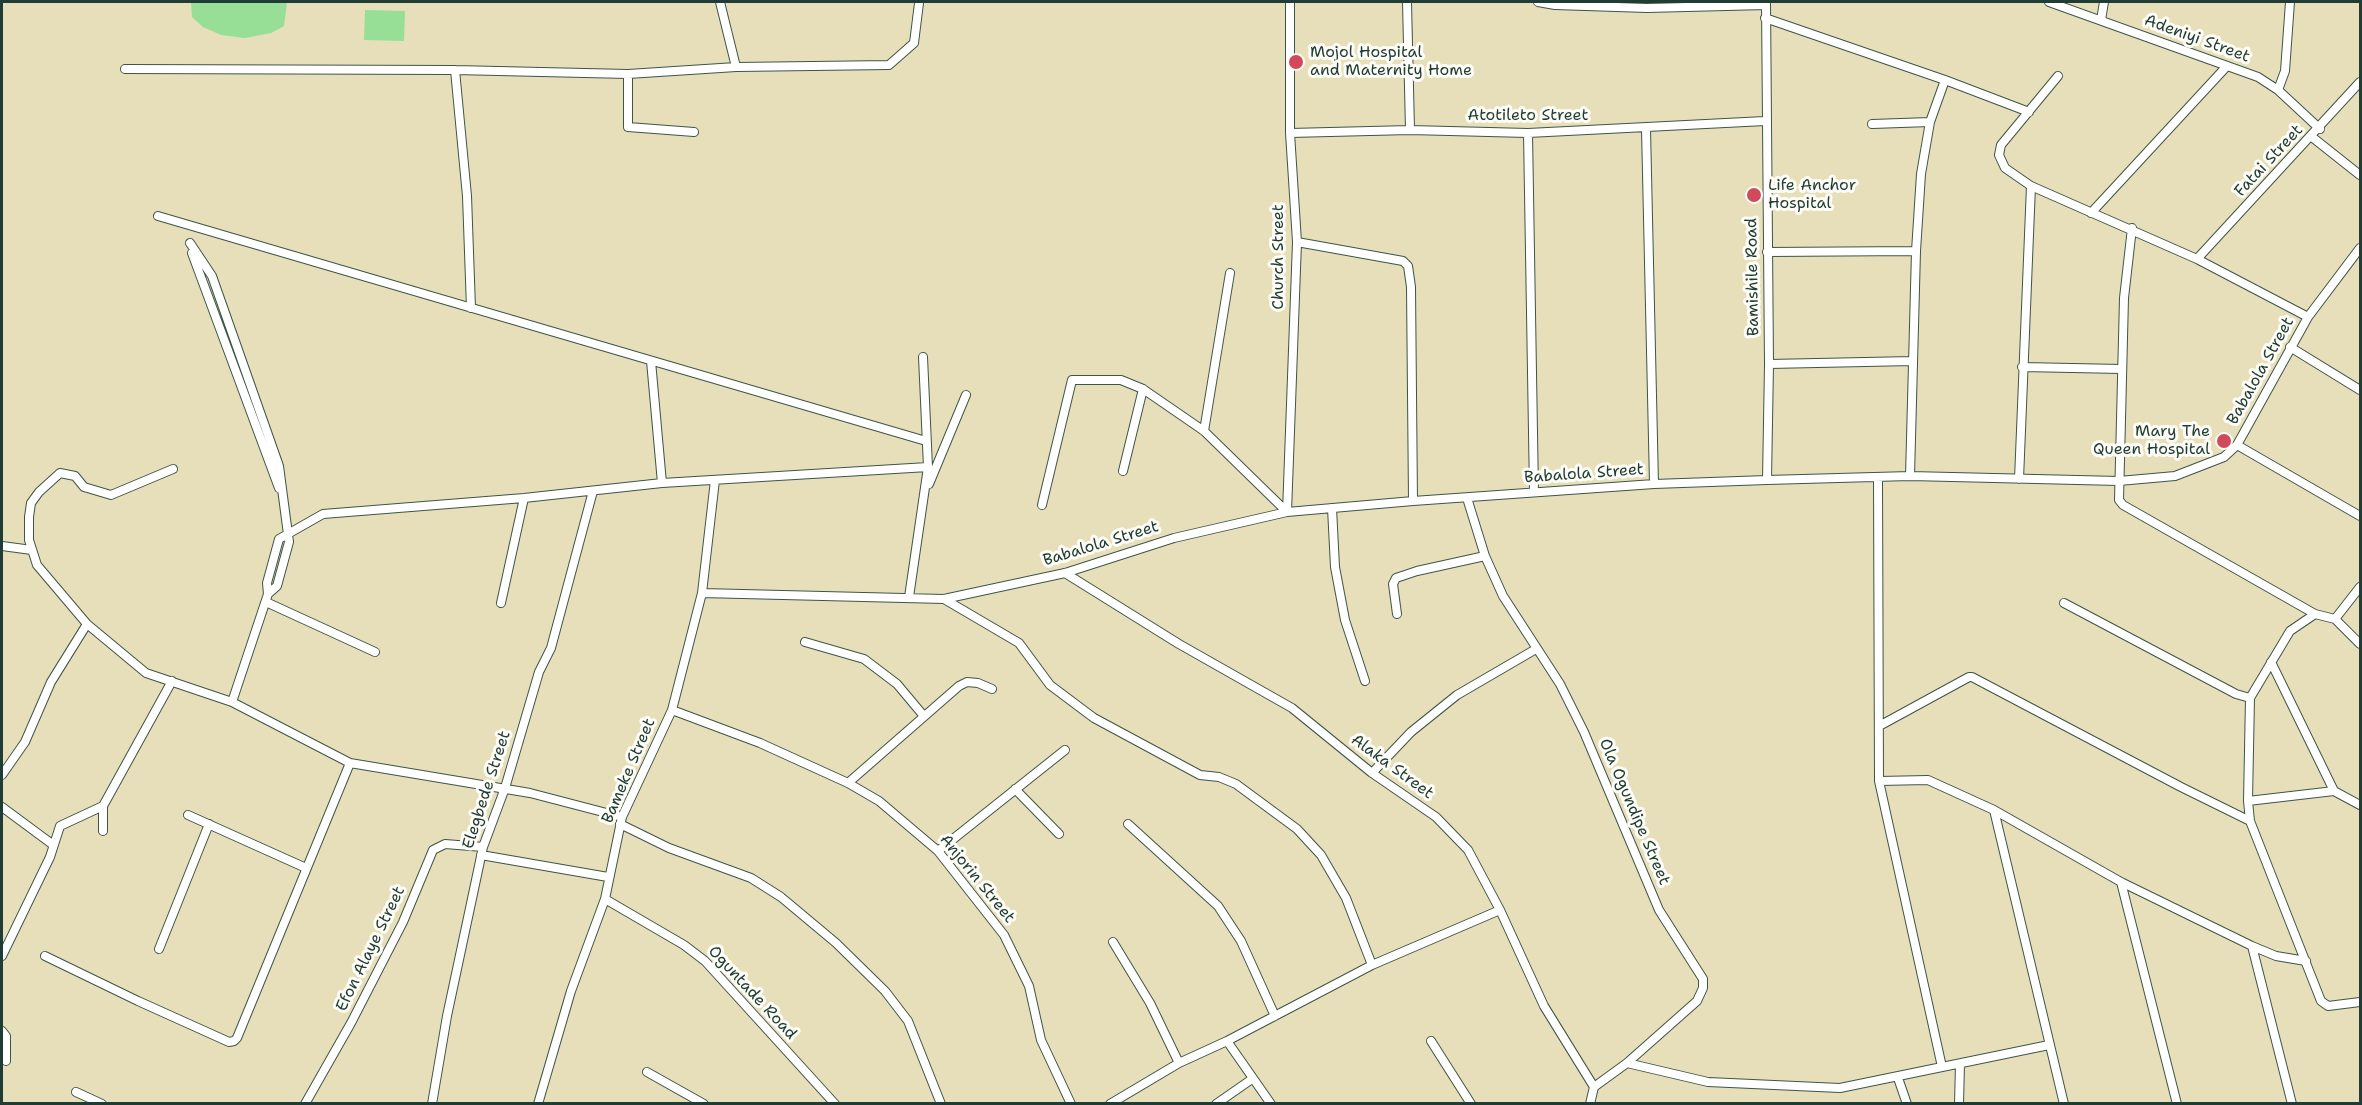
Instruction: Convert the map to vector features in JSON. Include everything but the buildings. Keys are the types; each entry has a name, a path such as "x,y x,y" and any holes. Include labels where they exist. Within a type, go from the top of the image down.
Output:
{"street":[{"path":"720,2 736,67"},
{"name":"Church Street","path":"1287,512 1297,242 1290,133 1290,2"},
{"path":"1407,2 1410,130"},
{"path":"1538,2 1555,5 1766,3"},
{"name":"Adeniyi Street","path":"2049,2 2258,77 2278,90 2320,129"},
{"path":"2101,20 2104,2"},
{"path":"2278,90 2285,71 2290,2"},
{"path":"125,69 455,70 628,74 736,67 889,65 914,43 919,3"},
{"name":"Bamishile Road","path":"1766,3 1765,121 1769,364 1767,480"},
{"path":"1765,18 1945,80 2029,112"},
{"path":"2091,213 2228,66"},
{"path":"455,70 467,196 471,308"},
{"path":"628,74 628,127 694,132"},
{"path":"2058,76 2001,146 1999,155 2004,168 2031,186 2091,213 2132,228 2308,317"},
{"path":"1910,476 1916,251 1921,174 1930,122 1945,80"},
{"name":"Fatai Street","path":"2197,259 2320,129 2361,82"},
{"name":"Atotileto Street","path":"1290,133 1410,130 1528,133 1646,129 1765,121"},
{"path":"1872,124 1930,122"},
{"path":"1646,129 1654,484"},
{"path":"1528,133 1533,492"},
{"path":"2312,137 2361,176"},
{"path":"2019,479 2031,186"},
{"path":"158,216 926,441"},
{"path":"2132,228 2124,298 2118,495 2123,505 2315,614 2335,619 2361,644"},
{"path":"1297,242 1402,261 1408,266 1411,287 1413,501"},
{"path":"282,494 203,288 190,243 212,276 279,465 282,494 286,534"},
{"path":"1767,252 1916,251"},
{"name":"Babalola Street","path":"702,593 944,599 1065,573 1174,538 1287,512 1413,501 1654,484 1767,480 1910,476 2119,481 2175,476 2224,457 2237,445 2265,400 2290,347 2308,317 2359,251"},
{"path":"1204,431 1230,273"},
{"path":"2290,347 2361,390"},
{"path":"909,597 928,467 923,357"},
{"path":"651,361 662,483"},
{"path":"1769,364 1913,361"},
{"path":"2022,367 2122,369"},
{"path":"1042,505 1072,380 1120,380 1143,389 1204,431 1287,512"},
{"path":"1123,471 1143,389"},
{"path":"926,490 966,395"},
{"path":"2237,445 2361,516"},
{"path":"232,702 267,598 267,583 279,539 327,514 524,498 662,483 928,467"},
{"path":"173,469 111,495 84,487 74,476 60,473 54,476 32,503 27,526 37,565 87,624 146,674 232,702 350,762 505,789 621,821 669,848 751,878 781,897 836,943 885,991 908,1021 924,1055 941,1104"},
{"path":"1878,477 1881,724 1879,781 1942,1067"},
{"name":"Bameke Street","path":"538,1104 571,991 605,898 621,821 672,710 702,593 715,480"},
{"name":"Elegbede Street","path":"432,1104 437,1066 482,851 505,789 539,672 551,648 593,491"},
{"path":"501,603 524,498"},
{"name":"Ola Ogundipe Street","path":"1467,498 1485,556 1503,596 1560,684 1584,732 1659,910 1703,979 1703,988 1698,1000 1627,1063 1594,1087"},
{"path":"1332,508 1335,567 1345,620 1365,681"},
{"path":"2,546 32,550"},
{"path":"1397,614 1393,584 1396,578 1485,556"},
{"name":"Alaka Street","path":"1065,573 1179,644 1292,708 1372,773 1436,817 1468,850 1500,910 1544,1006 1594,1087"},
{"path":"2335,619 2361,587"},
{"path":"267,598 375,652"},
{"path":"944,599 1019,643 1050,685 1094,718 1200,775 1219,777 1236,784 1297,829 1321,855 1346,898 1372,965"},
{"path":"2064,603 2235,694 2250,698"},
{"path":"2315,614 2290,631 2250,698 2248,801 2250,821 2323,1005 2361,1002"},
{"path":"2,775 25,741 51,682 87,624"},
{"path":"805,642 864,659 897,684 923,716"},
{"path":"1372,773 1411,732 1457,695 1536,649"},
{"path":"2271,662 2334,791"},
{"path":"1881,724 1969,677 2250,821"},
{"path":"103,831 103,806 172,681"},
{"path":"848,783 958,686 967,682 992,689"},
{"name":"Anjorin Street","path":"672,710 760,743 848,783 879,801 938,851 1004,935 1015,955 1029,986 1041,1040 1071,1104"},
{"path":"938,851 1065,750"},
{"path":"45,956 229,1042 234,1041 350,762"},
{"path":"1879,781 1928,780 1994,810 2121,882 2252,946 2276,956 2306,961"},
{"path":"1015,789 1059,834"},
{"path":"2248,801 2334,791 2361,805"},
{"path":"2,956 5,942 50,857 52,844 60,826 103,806"},
{"path":"2,807 52,844"},
{"path":"1994,810 2064,1104"},
{"path":"188,815 306,868"},
{"path":"159,949 209,824"},
{"path":"1128,824 1218,906 1241,941 1275,1016"},
{"name":"Efon Alaye Street","path":"305,1104 351,1023 403,922 433,850 445,844 608,877"},
{"path":"2121,882 2177,1104"},
{"name":"Oguntade Road","path":"605,898 684,945 705,962 835,1104"},
{"path":"1110,1104 1179,1063 1227,1041 1372,965 1500,910"},
{"path":"1113,942 1150,1003 1179,1063"},
{"path":"2252,946 2292,1104"},
{"path":"2,1031 6,1036 6,1061"},
{"path":"1227,1041 1271,1104"},
{"path":"1431,1041 1471,1104"},
{"path":"1627,1063 1719,1082 1840,1088 1898,1078 2049,1045"},
{"path":"1959,1104 1960,1064"},
{"path":"647,1072 704,1104"},
{"path":"1898,1078 1907,1104"},
{"path":"1216,1104 1252,1079"},
{"path":"1590,1104 1594,1087"},
{"path":"76,1092 102,1104"}],"green space":[{"path":"191,2 287,2 284,26 271,33 245,38 221,35 203,27 192,17"},
{"path":"365,10 405,11 404,41 364,40"}],"place":[{"name":"Mojol Hospital and Maternity Home","path":"1296,62"},
{"name":"Life Anchor Hospital","path":"1754,195"},
{"name":"Mary The Queen Hospital","path":"2224,441"}]}
